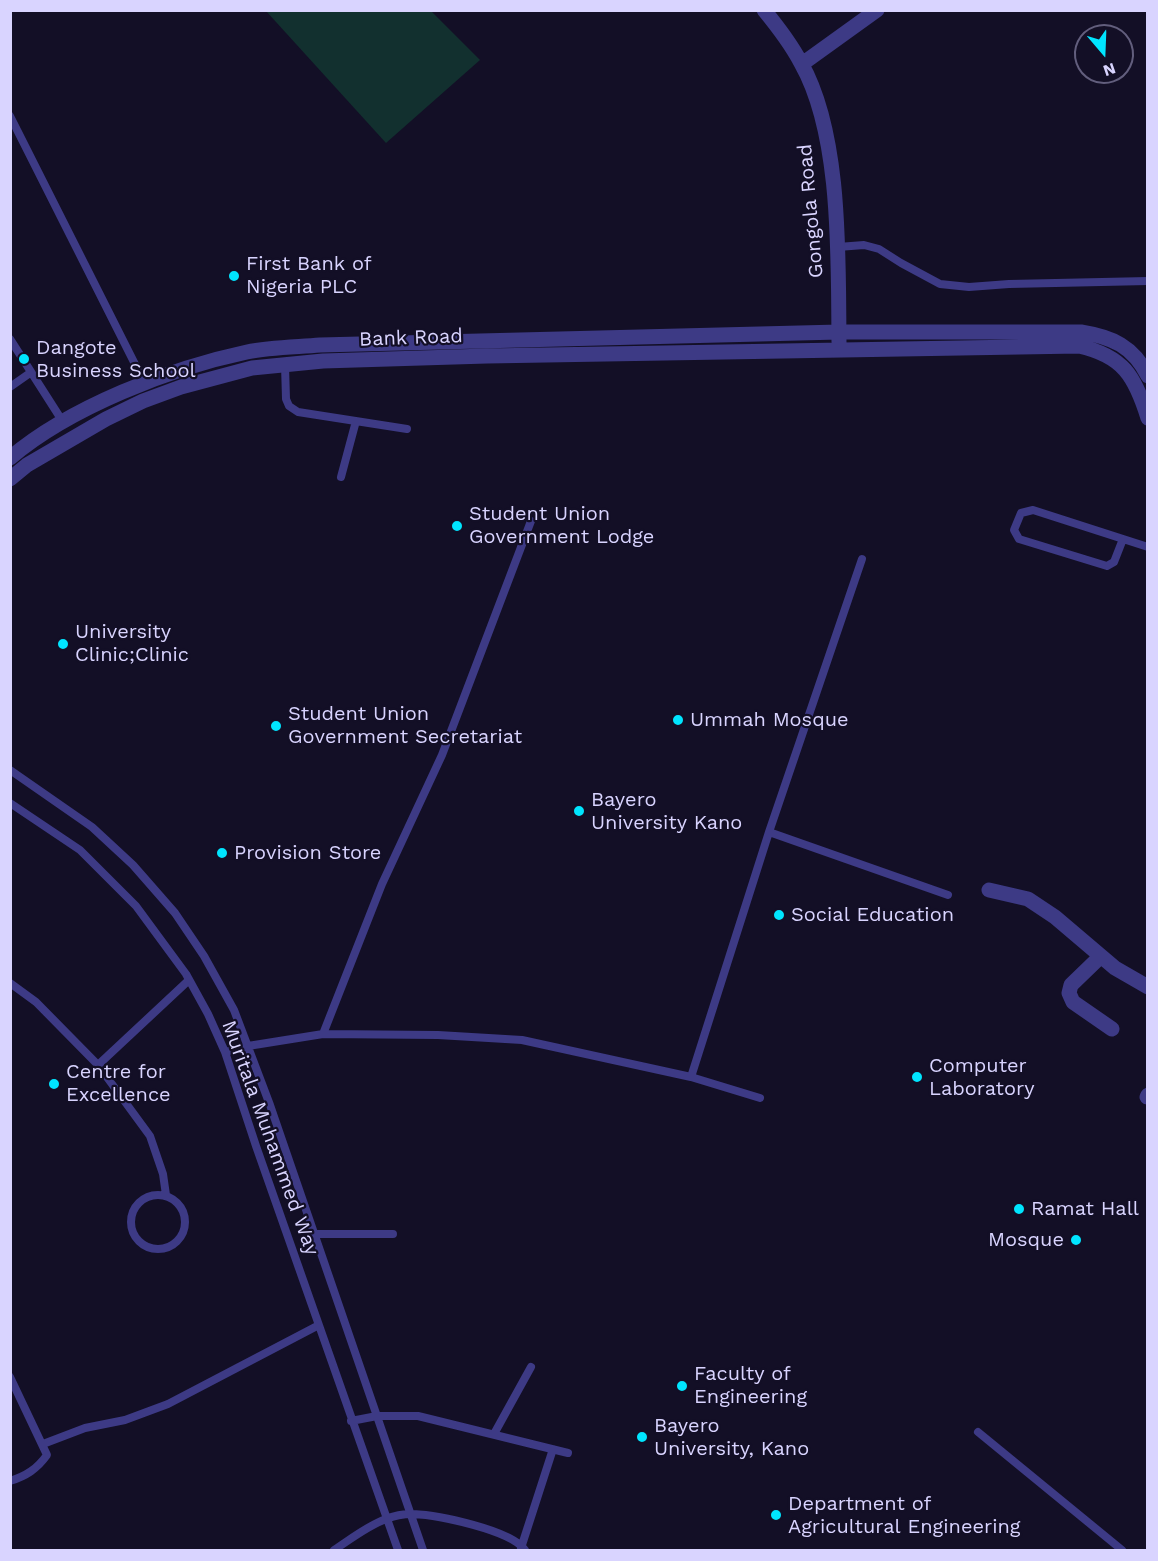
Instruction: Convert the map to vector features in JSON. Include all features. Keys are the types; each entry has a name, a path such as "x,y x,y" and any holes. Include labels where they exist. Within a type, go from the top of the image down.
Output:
{"street":[{"name":"Gongola Road","path":"764,10 802,64 816,97 830,152 838,247 839,351"},
{"path":"802,64 877,10"},
{"path":"10,458 63,422 144,382 248,351 320,345 839,332 1081,332 1108,337 1116,342 1132,353 1148,376"},
{"name":"Bank Road","path":"10,479 27,465 86,430 143,401 182,387 252,368 323,361 1079,346 1100,351 1119,362 1131,379 1148,418"},
{"path":"989,890 1028,899 1055,916 1115,968 1148,987"},
{"path":"1101,956 1071,985 1068,993 1073,1002 1112,1029"}],"lane":[{"path":"10,116 144,382"},
{"path":"838,247 864,245 879,249 940,284 969,287 1148,281"},
{"path":"10,339 63,422"},
{"path":"285,365 286,399 289,406 298,412 407,429"},
{"path":"10,387 30,373"},
{"path":"341,477 356,421"},
{"path":"1123,539 1114,562 1107,566 1019,539 1014,530 1021,513 1033,510 1148,547"},
{"path":"323,1034 382,884 442,755 531,521"},
{"path":"691,1077 769,832 862,559"},
{"path":"10,770 92,827 133,865 161,897 204,956 234,1010 270,1105 423,1551"},
{"name":"Muritala Muhammed Way","path":"10,803 80,850 136,906 189,980 208,1014 225,1052 255,1146 398,1551"},
{"path":"769,832 948,895"},
{"path":"98,1065 189,980"},
{"path":"10,983 36,1002 98,1065 150,1136 164,1174 166,1195"},
{"path":"225,1052 323,1034 438,1035 522,1040 691,1077 760,1098"},
{"path":"158,1194 166,1195 174,1199 184,1213 184,1230 174,1244 158,1249 149,1248 135,1238 130,1222 131,1213 141,1199 158,1194"},
{"path":"314,1234 393,1234"},
{"path":"43,1444 85,1428 125,1420 168,1404 320,1325"},
{"path":"494,1434 531,1367"},
{"path":"10,1377 47,1455 30,1473 10,1481"},
{"path":"351,1421 377,1416 418,1416 568,1453"},
{"path":"978,1432 1122,1551"},
{"path":"334,1551 358,1534 387,1519 411,1514 444,1519 500,1533 522,1549 553,1449"}],"green space":[{"path":"266,11 431,11 480,60 386,143"}],"place":[{"name":"First Bank of Nigeria PLC","path":"234,276"},
{"name":"Dangote Business School","path":"24,359"},
{"name":"Student Union Government Lodge","path":"457,526"},
{"name":"University Clinic;Clinic","path":"63,644"},
{"name":"Ummah Mosque","path":"678,720"},
{"name":"Student Union Government Secretariat","path":"276,726"},
{"name":"Bayero University Kano","path":"579,811"},
{"name":"Provision Store","path":"222,853"},
{"name":"Social Education","path":"779,915"},
{"name":"Computer Laboratory","path":"917,1077"},
{"name":"Centre for Excellence","path":"54,1084"},
{"name":"Ramat Hall","path":"1019,1209"},
{"name":"Mosque","path":"1076,1240"},
{"name":"Faculty of Engineering","path":"682,1386"},
{"name":"Bayero University, Kano","path":"642,1437"},
{"name":"Department of Agricultural Engineering","path":"776,1515"}]}
